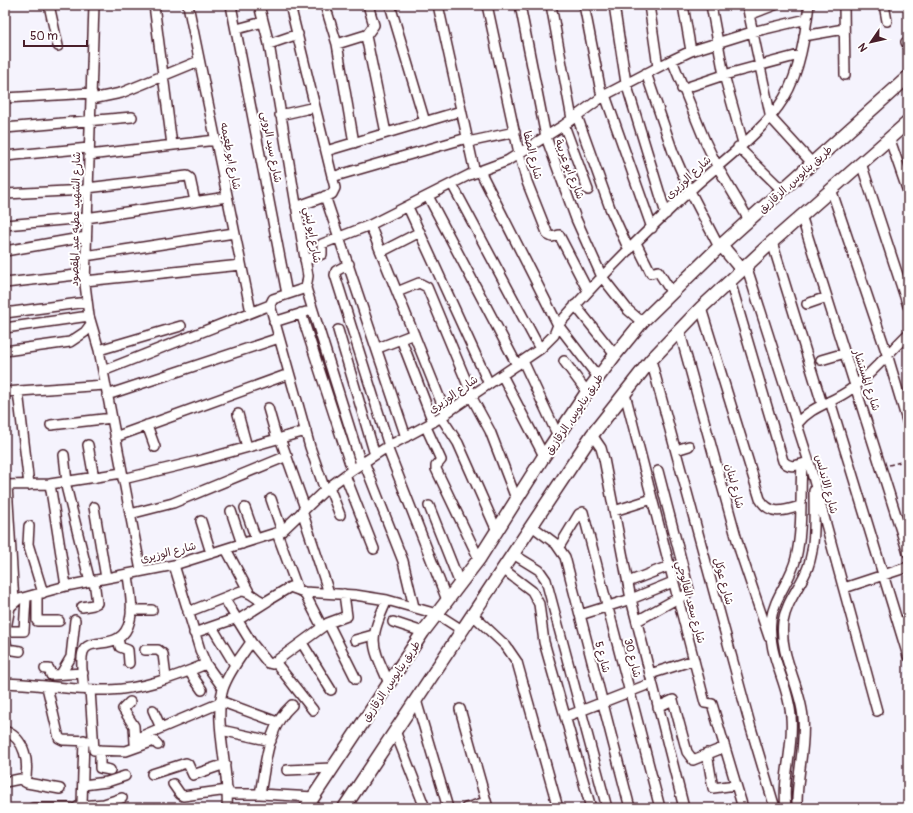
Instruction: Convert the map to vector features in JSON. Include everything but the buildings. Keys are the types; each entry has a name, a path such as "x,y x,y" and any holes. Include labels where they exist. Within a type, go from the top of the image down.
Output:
{"main road":[{"name":"طريق بنايوس, الزقازيق","path":"306,808 423,632 479,558 587,392 642,322 720,246 908,77"},
{"path":"344,808 592,435 651,360 679,329 801,215 890,140 908,122"},
{"path":"720,246 744,268"}],"street":[{"path":"49,5 58,46"},
{"name":"شارع الشهيد عطيه عبد المقصود","path":"94,5 85,278 90,320 99,350 141,572"},
{"path":"154,5 172,145"},
{"name":"شارع ابو طعيمه","path":"188,5 251,312"},
{"name":"شارع سيد الروبى","path":"231,5 237,29 287,294"},
{"name":"شارع ابو لبني","path":"259,5 269,44 308,276 306,288 363,463 403,562 414,607"},
{"path":"290,5 326,151 334,192 296,207"},
{"path":"325,5 337,44 354,143"},
{"path":"337,44 366,35 374,25 368,5"},
{"path":"390,5 424,122"},
{"path":"438,5 461,111 478,172 558,325 598,377"},
{"name":"شارع الصفا","path":"487,5 519,153 527,182 548,235 552,237 559,235 588,291"},
{"name":"شارع ابو عريبة","path":"520,5 546,137 576,219 602,276 628,310 642,322"},
{"path":"551,5 574,117 610,208 629,250"},
{"path":"584,5 604,96 652,228"},
{"path":"614,5 626,83 666,214"},
{"path":"649,5 658,67"},
{"path":"683,5 691,51"},
{"path":"711,5 717,42 740,145 782,190"},
{"path":"747,5 771,118 812,163"},
{"path":"749,15 775,5"},
{"name":"شارع الوزيرى","path":"11,597 26,598 66,586 174,565 279,532 327,489 348,473 388,447 436,420 540,349 554,335 558,325 602,276 690,191 771,118 785,97 794,77 804,36 809,5"},
{"path":"844,5 845,74"},
{"path":"884,5 887,21"},
{"path":"305,260 322,254 322,244 370,225 452,184 500,164 546,137 604,96 672,60 691,51 717,42 752,32 807,20"},
{"path":"237,29 263,22"},
{"path":"804,36 844,30"},
{"path":"269,44 298,34"},
{"path":"366,35 386,133"},
{"path":"682,89 724,75 799,55"},
{"path":"672,60 682,89 717,166 749,220"},
{"path":"5,98 110,96 199,61"},
{"path":"646,73 673,152 690,191 720,246"},
{"path":"280,115 315,107"},
{"path":"326,151 461,111"},
{"path":"5,128 132,117"},
{"path":"564,125 588,190"},
{"path":"332,177 468,140 515,132"},
{"path":"5,156 172,145 216,140"},
{"path":"890,140 908,192"},
{"path":"861,163 908,306"},
{"path":"5,194 87,189 187,176 190,178 195,202"},
{"path":"452,184 540,349"},
{"path":"831,189 887,354 908,424"},
{"path":"325,196 378,348 406,437"},
{"path":"428,196 520,363 558,436"},
{"path":"5,225 86,218 227,197"},
{"path":"408,207 489,384"},
{"name":"شارع المستشار","path":"801,215 908,553"},
{"path":"370,225 414,334 436,420 441,460 436,466 436,469 479,558"},
{"path":"381,252 420,232"},
{"path":"85,256 234,233"},
{"path":"5,251 86,237"},
{"path":"772,242 883,575 908,656"},
{"path":"636,243 651,272 658,271 672,293"},
{"path":"349,264 336,271 335,275 388,447 447,600"},
{"path":"5,283 241,265"},
{"name":"شارع الاندلس","path":"744,268 789,384 806,463 815,482 877,711"},
{"path":"730,281 783,461 790,466 806,463 800,506 799,543 796,559 771,620 772,648 789,702 791,716 790,746 785,779 786,808"},
{"path":"397,292 419,283 427,287 471,396 490,431 517,501"},
{"path":"103,371 270,305 273,300 306,288"},
{"path":"807,304 827,297"},
{"path":"5,313 87,302"},
{"path":"270,305 306,431 327,489 340,515"},
{"path":"575,305 615,355"},
{"path":"701,308 760,499 767,507 777,512 800,506"},
{"path":"274,322 313,310"},
{"path":"301,313 348,473 374,549"},
{"path":"5,328 90,320 86,332 70,342 5,351"},
{"path":"99,350 181,326"},
{"name":"شارع لبنان","path":"679,329 740,551 772,648"},
{"path":"338,330 375,455"},
{"path":"378,348 414,334"},
{"path":"797,424 811,410 856,386 908,334"},
{"path":"107,395 279,338"},
{"path":"401,339 436,420 458,443 497,530"},
{"path":"821,360 845,353"},
{"name":"شارع عوكل","path":"651,360 751,728 775,808"},
{"path":"564,361 587,392"},
{"path":"115,437 289,374"},
{"path":"502,375 544,456"},
{"path":"5,392 105,385"},
{"path":"18,391 29,485"},
{"name":"شارع سعد الفالوجي","path":"625,394 705,704 712,704 743,808"},
{"path":"268,408 287,456 329,593"},
{"path":"238,414 247,447"},
{"path":"51,425 112,418"},
{"path":"148,425 154,447"},
{"path":"20,651 7,649 6,633 11,597 6,485 50,484 123,476 247,447 306,431"},
{"path":"592,435 601,448 604,459 631,599 684,808"},
{"path":"88,445 94,478"},
{"path":"676,450 689,446"},
{"path":"64,455 66,482 97,603 82,607"},
{"path":"130,514 173,503 287,456"},
{"path":"636,620 686,595 689,590 658,471"},
{"path":"797,808 798,782 804,733 803,716 796,685 786,659 783,623 788,607 805,575 811,556 815,482"},
{"path":"50,484 66,586"},
{"path":"271,499 279,532 301,591 325,625 356,679"},
{"path":"614,511 652,499"},
{"path":"429,506 460,584"},
{"path":"94,507 106,578"},
{"path":"245,508 256,540"},
{"path":"231,511 242,544"},
{"name":"شارع 30","path":"559,547 582,514 608,606 660,808"},
{"path":"201,521 211,553"},
{"path":"29,526 28,544 40,594 37,621 59,621"},
{"name":"شارع 5","path":"532,526 559,547 565,557 630,808"},
{"path":"226,549 249,592 260,601 268,601"},
{"path":"513,554 539,570 546,580 607,808"},
{"path":"174,565 194,633 206,664 223,688"},
{"path":"628,582 669,566"},
{"path":"844,588 908,567"},
{"path":"503,569 532,591 539,604 544,642 591,808"},
{"path":"122,798 104,804 78,807 83,785 88,741 87,690 83,673 83,652 88,646 118,639 128,628 131,610 128,574"},
{"path":"580,615 631,599 674,582"},
{"path":"194,633 237,619 290,587 301,591 344,594 387,600 437,614 462,630"},
{"path":"188,612 241,591 249,592"},
{"path":"224,598 251,642 268,663 276,663 325,625 347,616 344,594"},
{"path":"6,633 24,631 26,598"},
{"path":"387,600 373,635 375,651 389,683"},
{"path":"131,610 152,610"},
{"path":"473,614 506,646 517,662 558,808"},
{"path":"61,674 71,658 75,620"},
{"path":"898,623 908,620"},
{"path":"393,622 423,632"},
{"path":"212,627 236,665"},
{"path":"355,640 373,635"},
{"path":"118,639 119,646 128,650 129,663"},
{"path":"226,808 228,792 221,730 220,702 223,688 251,642"},
{"path":"302,643 331,690"},
{"path":"145,650 158,650 163,654 166,678"},
{"path":"565,717 630,692 651,679 694,660"},
{"path":"276,663 313,710"},
{"path":"5,683 87,690 122,689 166,678 206,664"},
{"path":"45,669 49,669 50,674 83,673"},
{"path":"188,671 202,690"},
{"path":"47,687 59,738 64,740 88,741 98,750 124,751 161,728 220,702 277,722"},
{"path":"416,700 448,808"},
{"path":"658,706 673,700 687,752 693,760 707,753 725,747"},
{"path":"130,702 123,709 134,726 135,743"},
{"path":"260,794 271,742 277,722 292,705"},
{"path":"460,709 487,805 466,808"},
{"path":"153,710 161,728"},
{"path":"221,730 271,742"},
{"path":"5,731 16,738 23,750 27,766 25,782"},
{"path":"395,731 425,808"},
{"path":"135,743 154,741 158,745"},
{"path":"98,750 100,768 110,770"},
{"path":"707,753 713,788 736,785"},
{"path":"152,774 186,763 188,764 193,775 225,764"},
{"path":"287,770 332,768"},
{"path":"83,785 107,782 125,776"},
{"path":"5,782 20,778 25,782 60,789"},
{"path":"174,784 183,796 228,792 314,797"},
{"path":"33,808 70,808"}],"path":[{"path":"881,467 908,460"}]}
